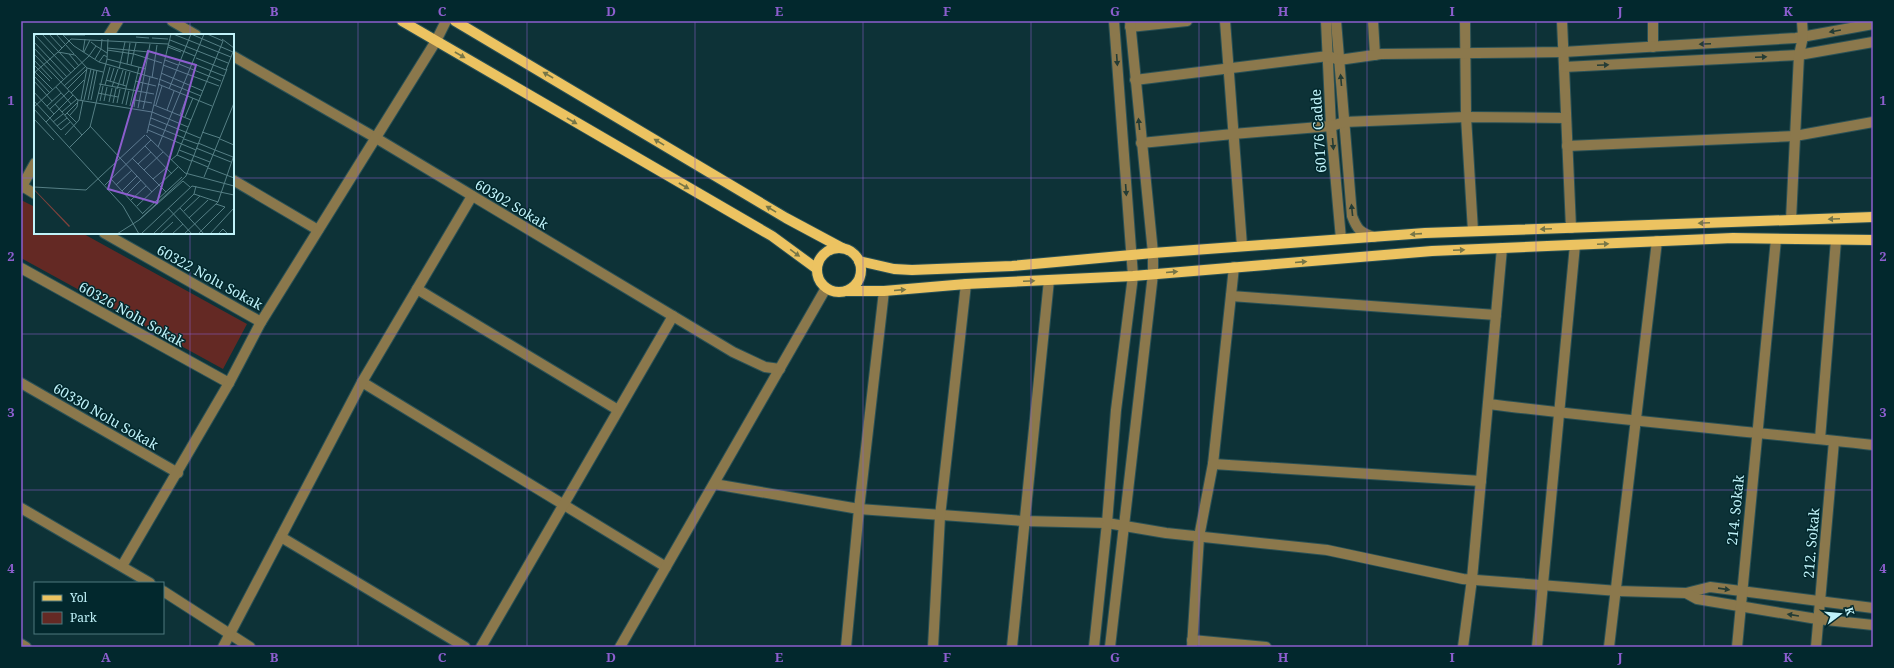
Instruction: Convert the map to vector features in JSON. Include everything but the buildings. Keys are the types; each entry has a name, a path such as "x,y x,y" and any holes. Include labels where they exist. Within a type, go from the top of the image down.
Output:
{"main road":[{"path":"402,21 772,236 817,269"},
{"path":"455,21 786,218 842,248 849,250 860,261 894,268 912,270 1012,266 1153,253 1374,237 1873,217"},
{"path":"842,248 827,251 819,262 817,269 818,276 826,288 833,291 884,291 966,284 1133,276 1432,251 1733,238 1873,240"},
{"path":"847,291 858,282 861,276 860,261"}],"street":[{"path":"110,34 118,21"},
{"path":"172,21 194,34"},
{"path":"122,566 178,473 229,383 261,322 436,41 446,21"},
{"path":"1094,647 1107,523 1116,410 1133,276 1114,21"},
{"path":"1110,647 1153,274 1153,253 1134,80 1130,24 1187,21"},
{"path":"1225,21 1242,246"},
{"name":"60176 Cadde","path":"1326,21 1332,126 1341,239"},
{"path":"1336,21 1352,216 1356,228 1362,234 1374,237"},
{"path":"1373,21 1375,55"},
{"path":"1465,21 1466,117 1473,232"},
{"path":"1562,21 1571,228"},
{"path":"1652,21 1653,47"},
{"path":"1791,220 1799,55 1803,37 1802,21"},
{"path":"1134,80 1328,56 1339,60 1375,55 1563,52 1653,47 1803,37 1873,24"},
{"path":"1564,67 1799,55 1873,42"},
{"name":"60302 Sokak","path":"234,57 376,138 733,352 765,367 780,369"},
{"path":"1141,143 1332,126 1344,122 1466,117 1566,118"},
{"path":"1567,146 1795,136 1873,122"},
{"path":"34,165 22,187 34,193"},
{"path":"234,181 318,230"},
{"path":"223,647 362,382 472,196"},
{"name":"60322 Nolu Sokak","path":"106,234 261,322"},
{"name":"214. Sokak","path":"1742,607 1741,591 1776,239"},
{"path":"1820,439 1836,240"},
{"path":"1609,647 1657,241"},
{"path":"1537,647 1575,245"},
{"path":"1463,647 1472,580 1502,248"},
{"path":"1234,267 1213,464 1199,536 1192,644 1266,647"},
{"name":"60326 Nolu Sokak","path":"21,268 229,383"},
{"path":"1012,647 1049,280"},
{"path":"933,647 940,516 966,284"},
{"path":"620,647 826,288"},
{"path":"417,289 618,410"},
{"path":"846,647 859,509 884,291"},
{"path":"1231,296 1496,315"},
{"path":"481,647 673,316"},
{"path":"362,382 666,567"},
{"name":"60330 Nolu Sokak","path":"21,383 178,473"},
{"path":"1488,404 1560,413 1873,445"},
{"name":"212. Sokak","path":"1816,647 1817,619 1820,602 1834,441"},
{"path":"1213,464 1481,481"},
{"path":"714,484 859,509 1024,521 1107,523 1199,536 1327,550 1472,580 1616,591 1686,593 1710,587 1873,608"},
{"path":"21,508 148,582"},
{"path":"282,537 465,647"},
{"path":"164,592 250,647"},
{"path":"1686,593 1697,599 1742,607 1817,619 1873,625"},
{"path":"1737,647 1742,607"},
{"path":"21,644 26,647"}],"green space":[{"path":"21,200 34,206 34,234 84,234 247,324 223,369 21,258"}]}
